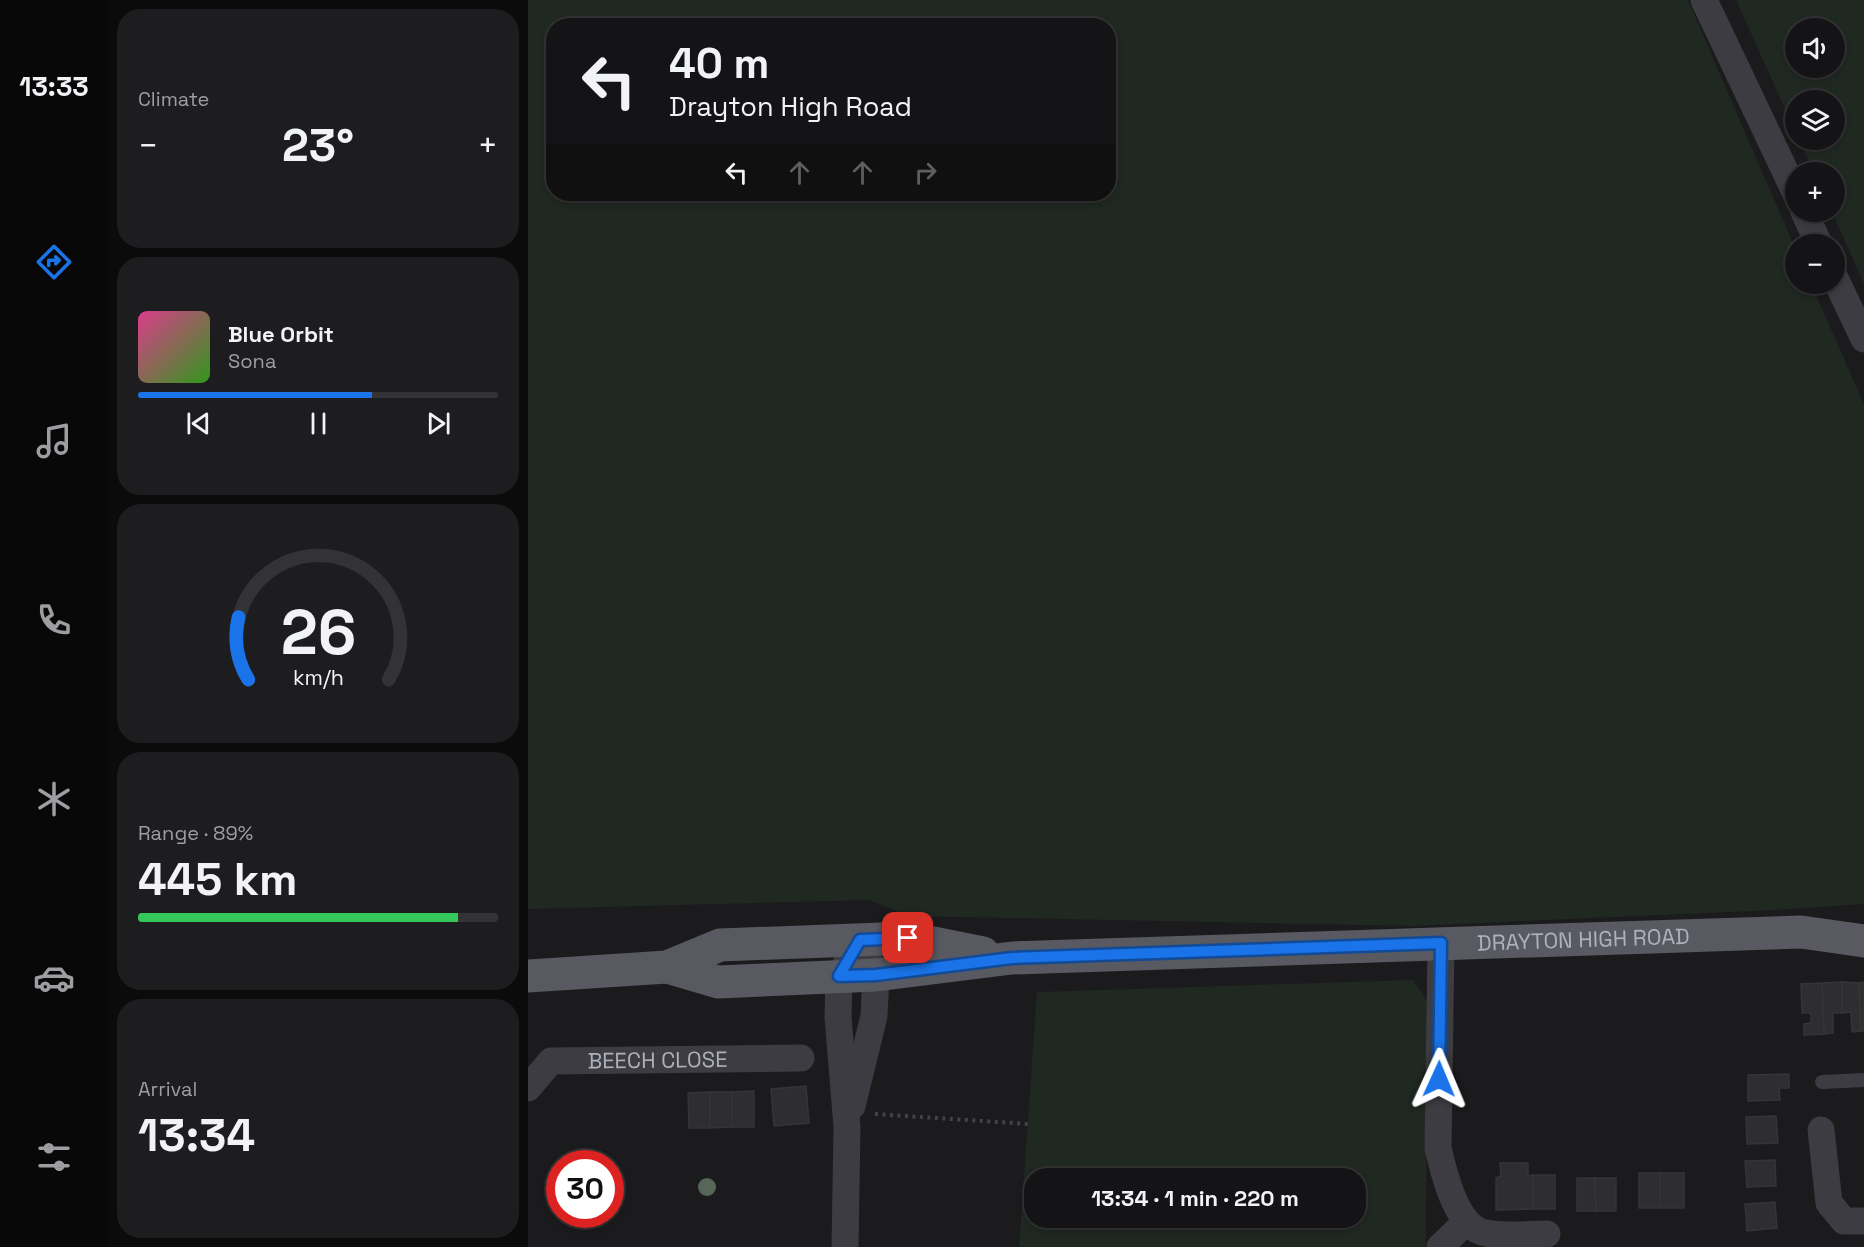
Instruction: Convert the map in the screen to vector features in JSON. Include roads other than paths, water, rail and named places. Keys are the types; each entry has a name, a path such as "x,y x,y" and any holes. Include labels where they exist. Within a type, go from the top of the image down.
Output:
{"main road":[{"name":"DRAYTON HIGH ROAD","path":"667,967 718,982 876,975 1012,958 1801,932 1864,941"},
{"name":"DRAYTON HIGH ROAD","path":"528,976 667,967 720,945 908,938 1012,958"}],"street":[{"path":"1704,0 1785,171"},
{"path":"1843,294 1864,339"},
{"path":"847,1127 874,1016 876,975 860,940"},
{"path":"845,1247 847,1127 838,1017 839,976 860,940"},
{"path":"1441,943 1438,1148 1445,1181 1466,1222 1484,1233 1547,1234"},
{"name":"BEECH CLOSE","path":"528,1088 551,1061 801,1058"},
{"path":"1821,1130 1829,1203 1844,1221 1864,1221"},
{"path":"1440,1247 1466,1222"}],"lane":[{"path":"1822,1082 1864,1080"}]}
